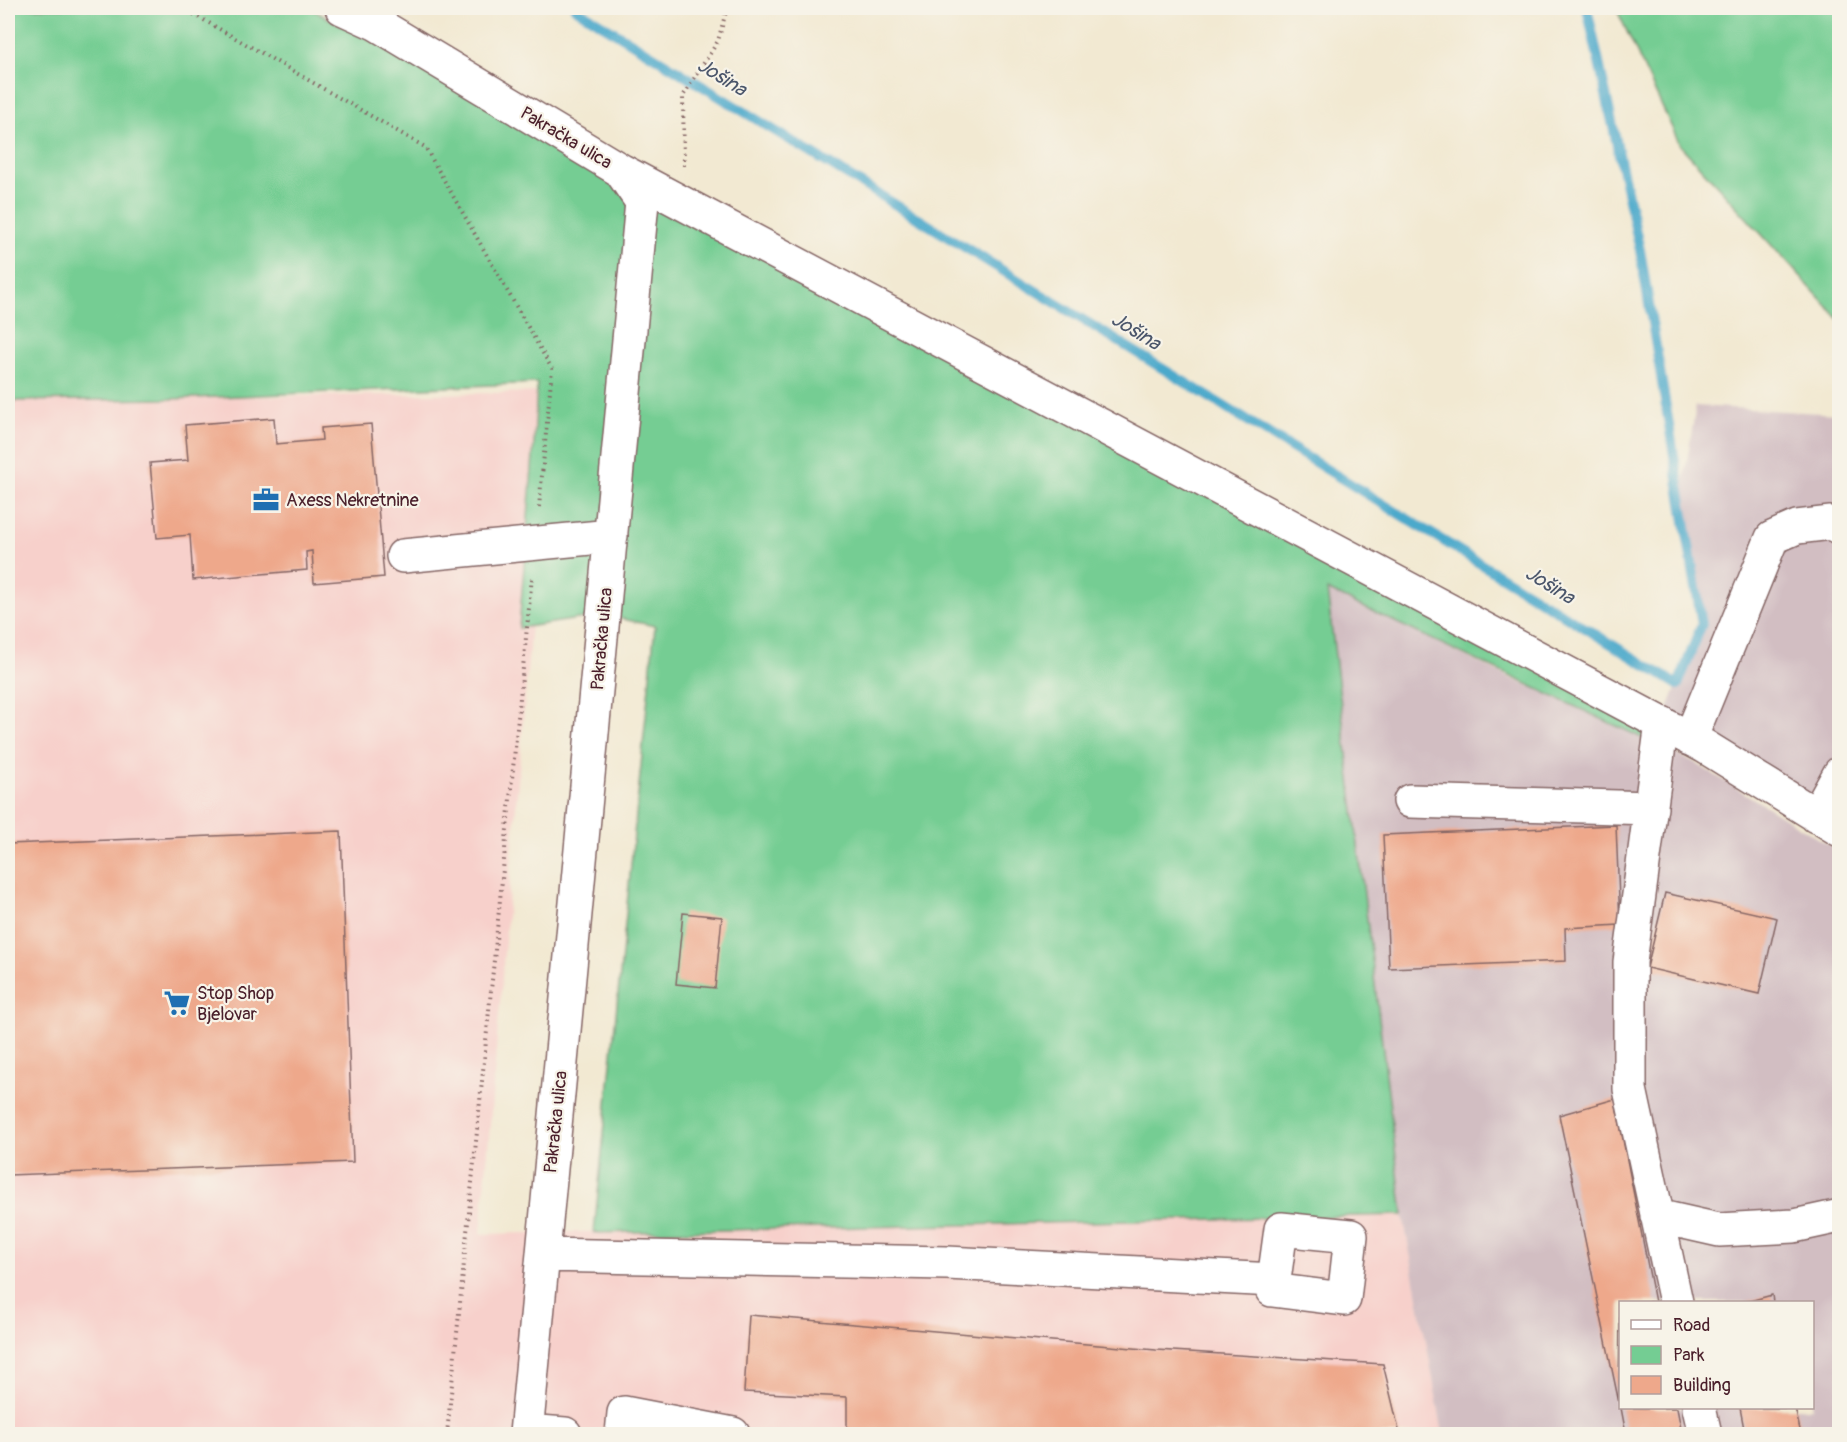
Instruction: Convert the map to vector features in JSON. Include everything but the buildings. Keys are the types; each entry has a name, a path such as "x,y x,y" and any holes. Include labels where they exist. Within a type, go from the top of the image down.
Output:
{"street":[{"name":"Pakračka ulica","path":"342,8 377,24 620,170 642,202 526,1433"},
{"path":"620,170 1662,723 1828,823 1839,773"},
{"path":"1690,739 1772,538 1797,527 1831,523 1839,528"},
{"path":"403,556 611,536"},
{"path":"1662,723 1630,962 1630,1089 1676,1301"},
{"path":"1410,801 1651,808"},
{"path":"1658,1216 1719,1230 1794,1226 1839,1216"},
{"path":"543,1255 947,1263 1274,1280"},
{"path":"1699,1409 1705,1434"},
{"path":"622,1434 624,1413 733,1434"},
{"path":"526,1433 565,1434"}],"path":[{"path":"183,8 425,147 552,369 538,512"},
{"path":"687,205 683,96 718,41 727,8"},
{"path":"447,1434 532,569"}],"shaded area":[{"path":"550,392 481,1234 1403,1215 1443,1434 8,1434 8,401"},
{"path":"1696,406 1839,414 1839,830 1662,723 1702,624 1681,497"},
{"path":"1327,589 1510,678 1692,761 1839,851 1839,1434 1443,1434 1403,1215"}],"green space":[{"path":"8,8 309,8 620,170 1662,723 1659,746 1327,590 1403,1215 594,1233 655,626 604,615 519,628 537,383 171,399 8,401"},
{"path":"1616,8 1839,8 1839,319 1680,145"}],"waterway":[{"name":"Jošina","path":"575,8 1678,685 1702,624 1640,250 1587,8"}],"place":[{"name":"Axess Nekretnine","path":"266,500"},
{"name":"Stop Shop Bjelovar","path":"177,1003"}]}
